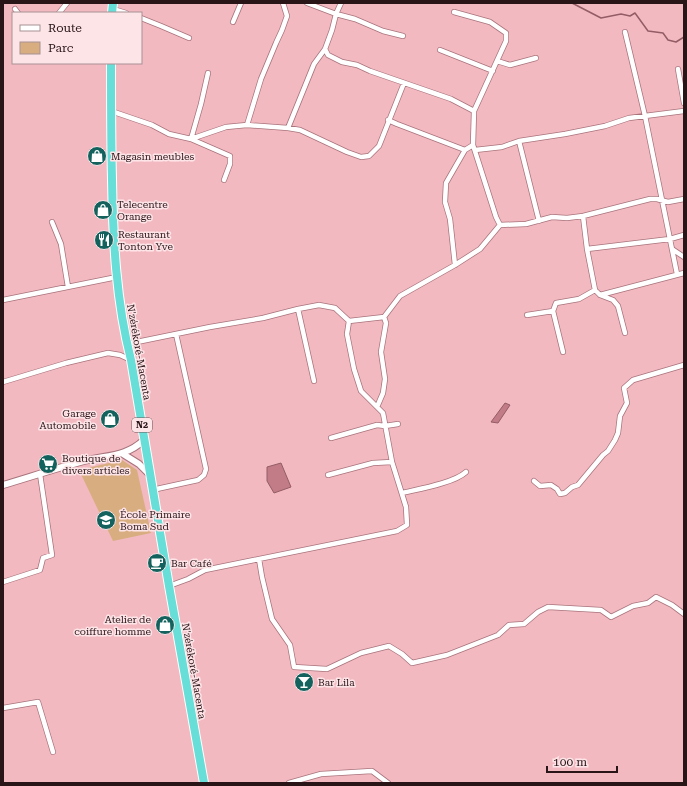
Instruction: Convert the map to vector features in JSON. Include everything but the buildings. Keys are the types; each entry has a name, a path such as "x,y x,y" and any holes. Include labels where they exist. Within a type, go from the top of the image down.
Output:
{"highway":[{"name":"N'zérékoré-Macenta","path":"111,64 113,229 117,277 149,474 204,783"}],"street":[{"path":"60,12 66,3"},
{"path":"233,22 241,3"},
{"path":"247,125 261,79 287,16 283,3"},
{"path":"307,3 403,36"},
{"path":"288,128 314,64 325,49 341,3"},
{"path":"113,8 123,12"},
{"path":"454,12 490,22 506,33 506,41 474,111 474,147 496,217 500,225"},
{"path":"142,18 189,38"},
{"path":"625,32 645,116 677,274"},
{"path":"325,49 328,55 342,62 357,65 451,99 474,111"},
{"path":"440,50 493,71"},
{"path":"497,61 510,65 536,58"},
{"path":"678,69 684,103"},
{"path":"191,139 208,74"},
{"path":"191,139 226,127 247,125 288,128 300,130 361,157 368,156 379,146 388,120 404,83"},
{"path":"111,111 152,125 169,134 191,139 230,156 230,164 224,180"},
{"path":"388,120 464,150 474,147 502,147 519,141 605,126 629,118 684,111"},
{"path":"519,141 539,220"},
{"path":"455,266 450,219 445,202 446,183 464,150"},
{"path":"500,225 516,225 552,216 567,218 583,216 650,199 658,199 668,202 684,199"},
{"path":"583,216 587,249 595,290 600,295 613,300 618,306 625,333"},
{"path":"52,222 60,244 68,287"},
{"path":"348,321 384,317 400,296 455,266 480,249 500,225"},
{"path":"587,249 684,235"},
{"path":"672,249 684,257"},
{"path":"600,295 684,273"},
{"path":"3,300 117,277"},
{"path":"562,352 553,311 556,304 579,299 595,290"},
{"path":"127,344 263,318 298,308 319,305 335,308 348,321 347,334 354,369 361,391 383,413 392,462 406,507 408,525 397,531 205,570 188,579 169,586"},
{"path":"298,308 314,381"},
{"path":"527,315 553,311"},
{"path":"377,407 383,393 385,378 381,352 386,322 384,317"},
{"path":"152,490 198,480 204,475 206,469 176,334"},
{"path":"3,382 66,363 108,353 120,355 131,360"},
{"path":"534,481 540,486 551,485 557,489 560,494 565,493 572,487 578,485 608,451 615,440 618,433 620,416 626,404 624,388 633,380 684,365"},
{"path":"331,438 378,425 386,426 398,424"},
{"path":"3,485 84,461 123,454 136,448 144,440"},
{"path":"123,454 139,464 149,474"},
{"path":"328,475 373,463 392,462"},
{"path":"402,493 445,482 463,475 466,472"},
{"path":"3,582 40,570 43,558 52,555 40,474"},
{"path":"259,559 272,619 290,645 294,667 327,669 361,653 390,646 412,663 447,655 498,635 509,625 524,624 538,612 548,607 601,610 611,617 633,606 648,603 656,597 672,605 684,614"},
{"path":"3,708 38,702 53,752"},
{"path":"289,783 320,774 372,770 388,783"}],"green space":[{"path":"122,460 137,470 151,533 113,541 79,470"}],"shaded area":[{"path":"505,403 510,405 498,423 491,422"},
{"path":"281,463 291,487 274,493 267,481 267,467"}],"waterway":[{"path":"572,3 601,18 621,14 630,16 635,13 648,31 663,33 668,40 676,42 684,37"}],"place":[{"name":"Magasin meubles","path":"97,156"},
{"name":"Telecentre Orange","path":"103,210"},
{"name":"Restaurant Tonton Yve","path":"104,240"},
{"name":"Garage Automobile","path":"110,419"},
{"name":"Boutique de divers articles","path":"48,464"},
{"name":"École Primaire Boma Sud","path":"106,520"},
{"name":"Bar Café","path":"157,563"},
{"name":"Atelier de coiffure homme","path":"165,625"},
{"name":"Bar Lila","path":"304,682"}]}
